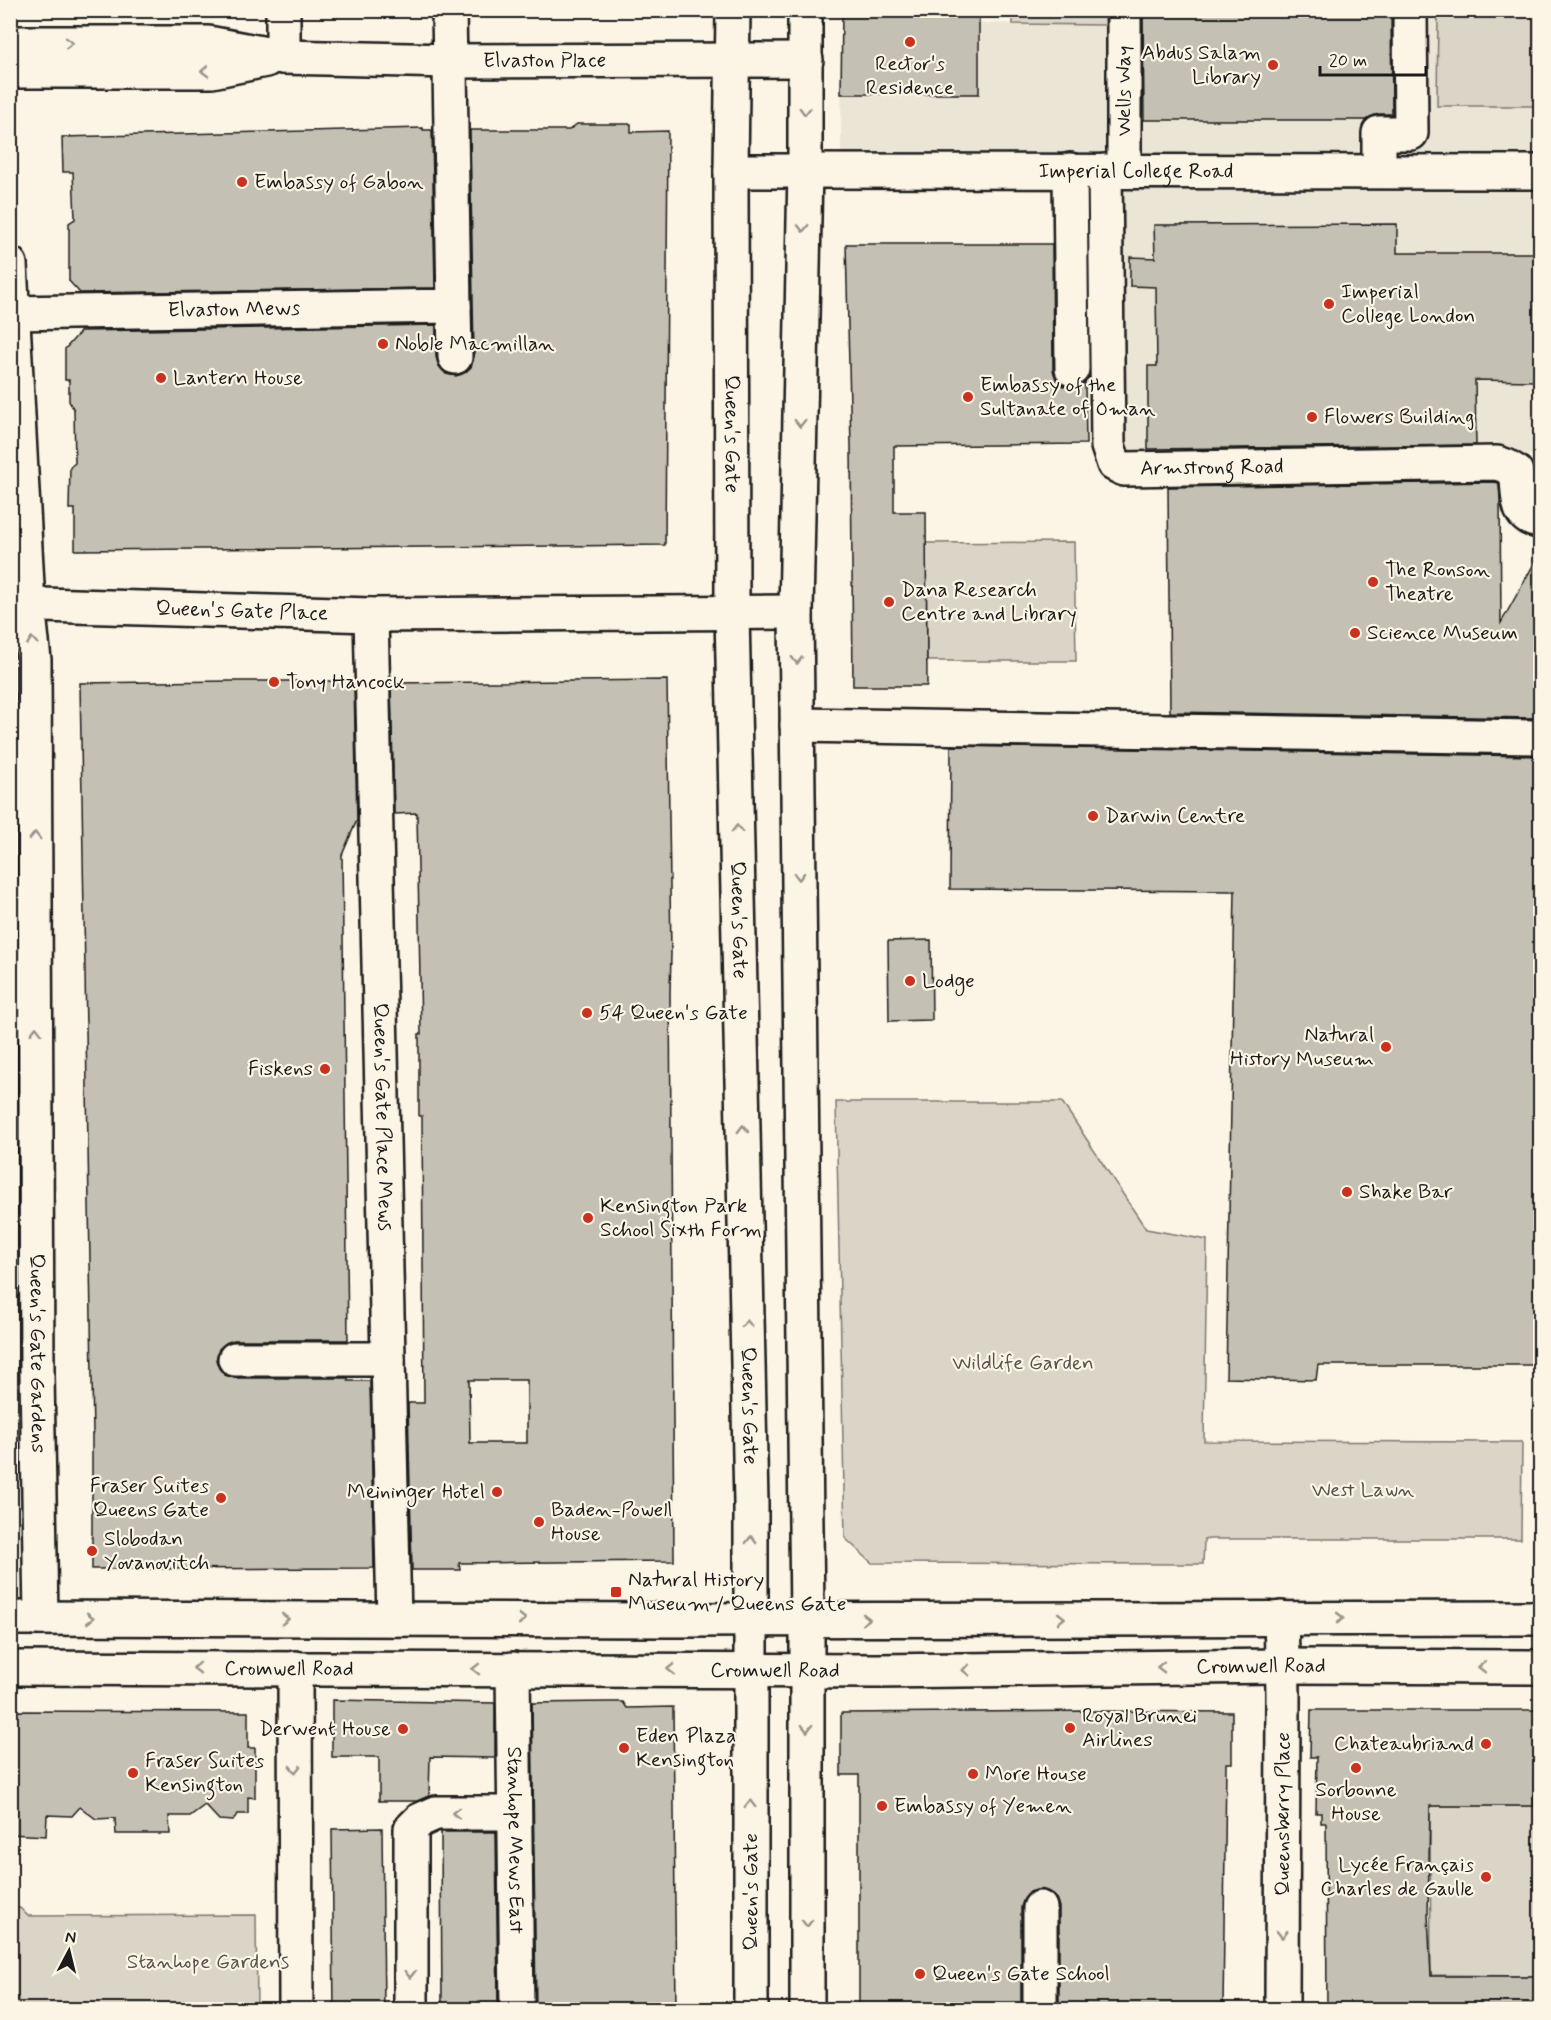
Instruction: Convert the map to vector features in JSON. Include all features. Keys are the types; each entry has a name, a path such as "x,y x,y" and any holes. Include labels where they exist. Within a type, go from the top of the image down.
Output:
{"main road":[{"path":"283,10 283,57"},
{"path":"449,10 455,357"},
{"name":"Queen's Gate","path":"733,10 732,613 751,1504 751,2010"},
{"path":"805,10 796,612 807,1619 807,2010"},
{"name":"Wells Way","path":"1097,170 1124,10"},
{"path":"1379,171 1379,134 1411,133 1410,10"},
{"name":"Elvaston Place","path":"10,43 208,43 283,57 450,61 806,60"},
{"name":"Elvaston Place","path":"10,71 212,71 283,57"},
{"path":"1072,369 1097,170"},
{"name":"Armstrong Road","path":"1097,170 1108,446 1114,464 1124,469 1497,463 1516,472 1523,513 1531,520 1540,521"},
{"name":"Imperial College Road","path":"731,171 1540,172"},
{"path":"10,264 19,604"},
{"name":"Elvaston Mews","path":"11,313 453,306"},
{"name":"Queen's Gate Place","path":"19,604 371,615 796,612"},
{"name":"Queen's Gate Gardens","path":"19,604 34,660 23,1089 26,1618"},
{"name":"Queen's Gate Place Mews","path":"371,615 394,1619"},
{"path":"797,725 1540,737"},
{"path":"235,1359 388,1359"},
{"path":"26,1618 1540,1618"},
{"name":"Queensberry Place","path":"1281,1618 1282,2010"},
{"name":"Cromwell Road","path":"10,1668 807,1670 1282,1666 1540,1667"},
{"path":"295,1668 296,2010"},
{"name":"Stanhope Mews East","path":"513,1669 517,2010"},
{"path":"411,2010 411,1829 420,1820 436,1813 514,1813"},
{"path":"1040,1908 1040,2010"}],"shaded area":[{"name":"Imperial College London","path":"1105,10 1540,11 1540,455 1119,453 1116,156 841,154 842,21 1104,25"}],"green space":[{"path":"1013,11 1105,11 1105,25 1013,24"},
{"path":"1438,11 1540,11 1540,106 1437,106"},
{"path":"1074,542 1076,661 927,661 926,543"},
{"name":"Wildlife Garden","path":"836,1102 1062,1102 1146,1229 1207,1240 1204,1441 1522,1442 1521,1539 1204,1539 1203,1564 872,1563 845,1538"},
{"path":"1534,1771 1540,1771 1540,1976 1431,1975 1430,1806 1533,1806"},
{"name":"Stanhope Gardens","path":"11,1908 20,1908 28,1916 256,1915 257,2009 11,2009"}],"building":[{"name":"Rector's Residence","path":"842,10 979,10 979,94 841,94"},
{"name":"Abdus Salam Library","path":"1143,10 1391,10 1392,114 1378,114 1366,120 1144,120"},
{"path":"577,124 631,124 631,132 668,131 665,545 75,550 75,509 69,509 70,467 75,463 74,410 69,401 69,380 65,380 65,349 81,331 436,325 436,357 439,366 446,374 456,376 464,373 471,367 474,357 470,130 569,130"},
{"path":"423,128 423,130 432,130 435,288 80,293 69,281 69,223 75,219 73,172 63,172 62,137"},
{"path":"1397,224 1397,253 1540,253 1540,381 1475,380 1476,445 1148,449 1148,366 1157,366 1156,287 1130,286 1130,257 1155,258 1154,225"},
{"path":"846,244 1052,244 1053,370 1056,379 1063,386 1073,388 1085,381 1086,444 894,446 894,512 926,512 927,686 853,686 851,445"},
{"name":"Science Museum","path":"1499,483 1500,499 1501,623 1540,553 1540,718 1170,712 1168,487"},
{"path":"667,680 671,954 674,1561 459,1563 460,1570 412,1570 408,1403 424,1403 417,813 394,814 391,683","holes":["469,1380 527,1380 527,1443 470,1443"]},
{"path":"352,681 354,683 357,820 342,855 348,1340 234,1340 219,1349 216,1360 225,1375 234,1378 348,1378 348,1381 370,1381 374,1568 92,1569 93,1434 80,683"},
{"name":"Natural History Museum","path":"951,746 1540,756 1540,1365 1318,1365 1316,1380 1226,1378 1235,891 950,889"},
{"name":"Lodge","path":"931,940 932,1020 889,1021 888,941"},
{"name":"Derwent House","path":"332,1700 495,1703 495,1758 430,1757 429,1796 417,1801 379,1801 379,1757 332,1757"},
{"path":"623,1702 627,1708 673,1707 676,2010 536,2010 532,1703"},
{"path":"1311,1710 1540,1710 1540,1771 1534,1771 1534,1806 1430,1806 1428,1915 1431,1976 1540,1976 1540,2010 1327,2010 1326,1823 1321,1823 1321,1813 1316,1813 1317,1757 1310,1757"},
{"name":"Fraser Suites Kensington","path":"10,1711 248,1712 248,1748 255,1748 255,1798 248,1797 248,1814 237,1814 233,1821 219,1820 205,1805 190,1816 169,1816 170,1834 116,1834 115,1818 96,1819 80,1807 72,1816 47,1815 46,1836 10,1834"},
{"path":"1232,1712 1232,1763 1226,1763 1223,2010 1059,2010 1059,1907 1056,1898 1041,1889 1030,1892 1021,1907 1021,2010 859,2010 859,1775 841,1775 841,1713"},
{"path":"382,1828 384,2010 334,2010 332,1829"},
{"path":"441,1832 496,1832 498,2010 442,2010"}],"place":[{"name":"Rector's Residence","path":"910,42"},
{"name":"Abdus Salam Library","path":"1273,65"},
{"name":"Embassy of Gabon","path":"242,182"},
{"name":"Imperial College London","path":"1329,304"},
{"name":"Noble Macmillan","path":"383,344"},
{"name":"Lantern House","path":"161,378"},
{"name":"Embassy of the Sultanate of Oman","path":"968,397"},
{"name":"Flowers Building","path":"1312,417"},
{"name":"The Ronson Theatre","path":"1373,582"},
{"name":"Dana Research Centre and Library","path":"889,602"},
{"name":"Science Museum","path":"1355,633"},
{"name":"Tony Hancock","path":"274,682"},
{"name":"Darwin Centre","path":"1093,816"},
{"name":"Lodge","path":"910,981"},
{"name":"54 Queen's Gate","path":"587,1013"},
{"name":"Natural History Museum","path":"1386,1047"},
{"name":"Fiskens","path":"325,1069"},
{"name":"Shake Bar","path":"1347,1192"},
{"name":"Kensington Park School Sixth Form","path":"588,1218"},
{"name":"Meininger Hotel","path":"497,1492"},
{"name":"Fraser Suites Queens Gate","path":"221,1498"},
{"name":"Baden-Powell House","path":"539,1522"},
{"name":"Slobodan Yovanovitch","path":"92,1551"},
{"name":"Natural History Museum / Queens Gate","path":"616,1592"},
{"name":"Royal Brunei Airlines","path":"1070,1728"},
{"name":"Derwent House","path":"403,1729"},
{"name":"Chateaubriand","path":"1486,1744"},
{"name":"Eden Plaza Kensington","path":"624,1748"},
{"name":"Sorbonne House","path":"1356,1768"},
{"name":"Fraser Suites Kensington","path":"133,1773"},
{"name":"More House","path":"973,1774"},
{"name":"Embassy of Yemen","path":"882,1806"},
{"name":"Lycée Français Charles de Gaulle","path":"1486,1877"},
{"name":"Queen's Gate School","path":"920,1974"}],"park label":[{"name":"West Lawn","path":"1363,1490"}]}
